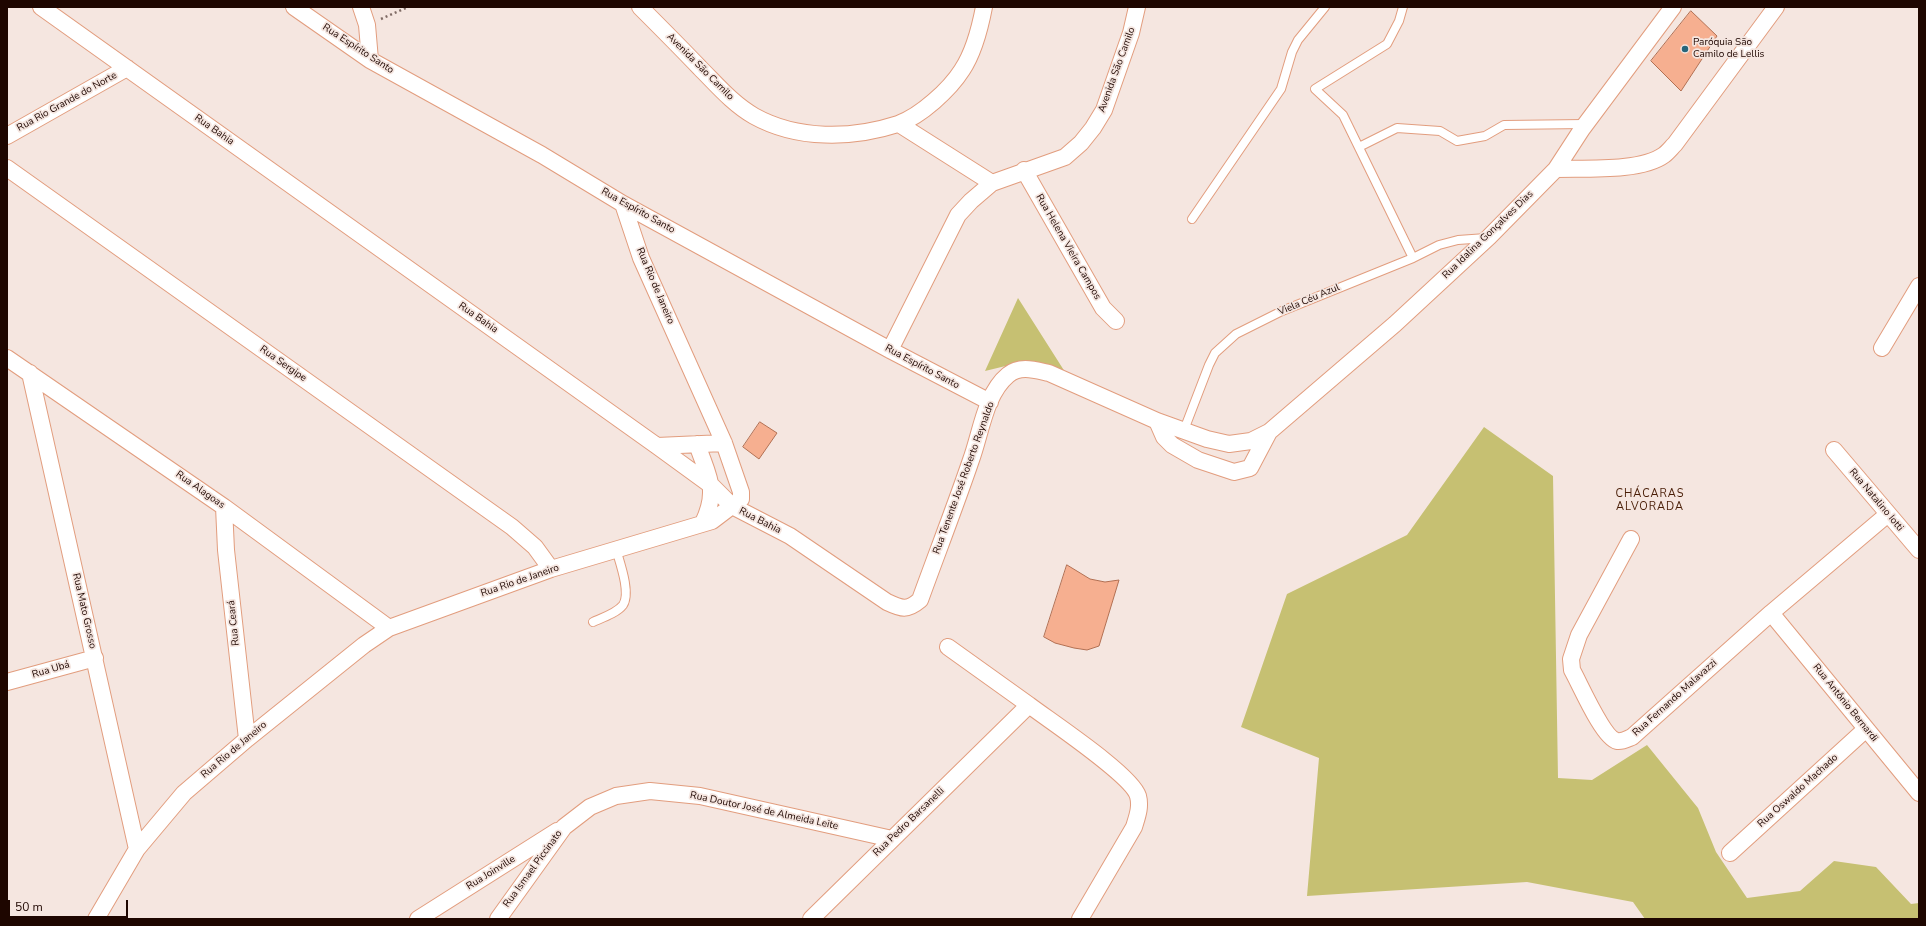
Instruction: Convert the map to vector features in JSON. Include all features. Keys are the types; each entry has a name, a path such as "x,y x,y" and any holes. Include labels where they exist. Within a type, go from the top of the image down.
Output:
{"street":[{"name":"Rua Bahia","path":"41,7 658,446 712,486 732,506 790,536 887,602 901,608 906,608 912,607 920,600"},
{"name":"Rua Espírito Santo","path":"294,7 370,60 542,155 624,204 890,350 990,402"},
{"path":"361,7 367,25 370,60"},
{"name":"Avenida São Camilo","path":"640,7 730,98 754,116 782,128 817,134 850,135 899,124 917,113 946,91 963,69 979,30 984,7"},
{"name":"Avenida São Camilo","path":"890,350 958,215 971,201 992,183 1024,170 1065,157 1081,143 1093,128 1104,110 1131,33 1137,7"},
{"name":"Rua Idalina Gonçalves Dias","path":"1157,421 1207,439 1229,444 1251,441 1269,432 1395,324 1489,237 1556,169 1585,124 1673,7"},
{"path":"1556,169 1624,167 1663,156 1675,144 1776,7"},
{"name":"Rua Rio Grande do Norte","path":"7,136 126,68"},
{"path":"899,124 992,183"},
{"name":"Rua Sergipe","path":"7,168 512,527 535,547 551,569"},
{"name":"Rua Helena Vieira Campos","path":"1024,170 1103,308 1116,322"},
{"name":"Rua Rio de Janeiro","path":"96,919 137,850 184,792 247,739 364,645 389,628 551,569 703,523 720,516 741,500 741,492 724,442 641,258 624,204"},
{"path":"1882,348 1919,286"},
{"name":"Rua Alagoas","path":"7,358 224,507 389,628"},
{"name":"Rua Tenente José Roberto Reynaldo","path":"920,600 972,459 990,402 1007,376 1016,370 1030,369 1049,373 1157,421"},
{"name":"Rua Mato Grosso","path":"30,373 137,850"},
{"name":"Rua Idalina Gonçalves Dias","path":"1157,421 1164,437 1172,445 1198,460 1234,472 1250,468 1269,432"},
{"path":"658,446 724,442"},
{"path":"697,444 712,486 712,502 703,523"},
{"name":"Rua Natalino Iotti","path":"1834,450 1919,550"},
{"name":"Rua Ceará","path":"224,507 226,550 247,739"},
{"name":"Rua Fernando Malavazzi","path":"1631,539 1578,635 1571,659 1572,670 1605,733 1616,741 1622,741 1632,737 1771,613 1888,514"},
{"name":"Rua Antônio Bernardi","path":"1771,613 1919,793"},
{"path":"948,646 1125,778 1138,796 1139,811 1134,827 1080,919"},
{"name":"Rua Ubá","path":"7,682 95,658"},
{"name":"Rua Pedro Barsanelli","path":"811,919 1009,727 1029,705"},
{"name":"Rua Oswaldo Machado","path":"1730,853 1866,729"},
{"name":"Rua Doutor José de Almeida Leite","path":"590,807 616,796 650,791 700,796 892,839"},
{"name":"Rua Ismael Piccinato","path":"498,919 564,827 590,807"},
{"name":"Rua Joinville","path":"418,919 564,827"}],"lane":[{"path":"1192,219 1281,89 1292,52 1298,40 1325,7"},
{"path":"1403,7 1399,21 1387,44 1315,89 1344,115 1413,258"},
{"path":"1359,148 1397,128 1440,131 1457,141 1485,136 1504,125 1585,124"},
{"name":"Viela Céu Azul","path":"1184,430 1215,353 1225,342 1236,334 1282,311 1413,258 1445,243 1458,240 1489,237"},
{"path":"593,622 609,615 623,605 626,595 616,549"}],"path":[{"path":"367,25 408,7"}],"shaded area":[{"path":"1018,298 1065,372 1022,362 985,371"},
{"path":"1484,427 1553,476 1558,778 1592,780 1647,745 1698,808 1716,852 1747,898 1800,891 1834,861 1876,867 1911,904 1919,903 1919,919 1645,919 1633,902 1527,882 1307,896 1319,758 1241,727 1287,594 1407,535"}],"building":[{"name":"Paróquia São Camilo de Lellis","path":"1691,11 1717,36 1681,91 1651,61"},
{"path":"760,422 777,433 759,459 743,447"},
{"path":"1067,565 1090,579 1105,582 1119,580 1099,646 1087,650 1055,643 1044,637"}],"place":[{"name":"Paróquia São Camilo de Lellis","path":"1685,49"}],"district":[{"name":"CHÁCARAS ALVORADA","path":"1650,500"}]}
